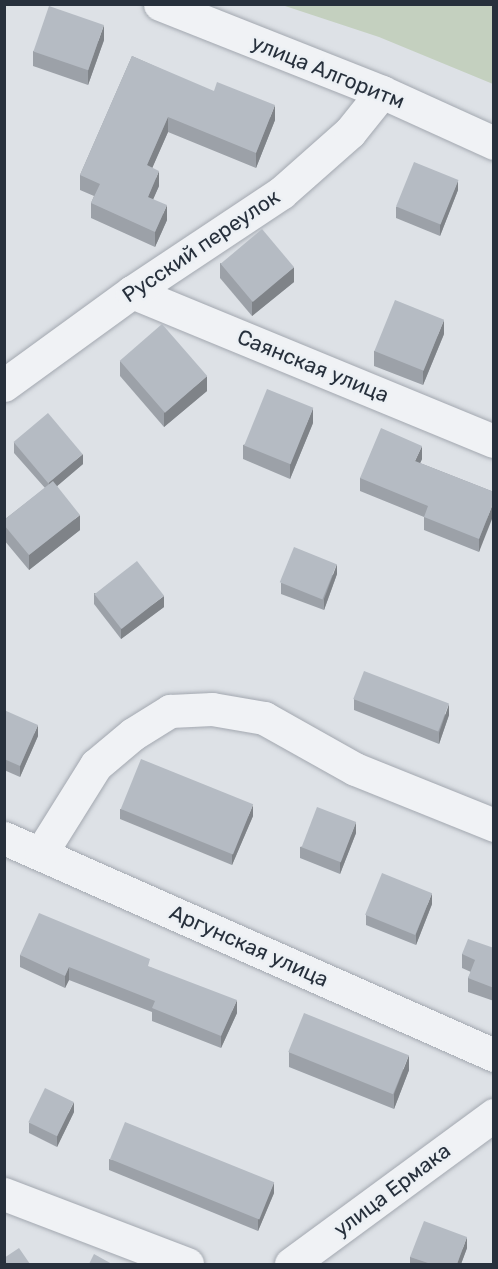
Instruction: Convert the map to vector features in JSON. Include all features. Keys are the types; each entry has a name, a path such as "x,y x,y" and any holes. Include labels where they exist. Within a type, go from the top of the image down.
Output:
{"street":[{"name":"улица Алгоритм","path":"160,4 382,92 494,143"},
{"name":"Русский переулок","path":"4,385 132,292 281,193 350,132 382,92"},
{"name":"Саянская улица","path":"132,292 494,441"},
{"path":"41,853 96,765 133,734 170,711 212,709 264,718 355,769 494,825"},
{"name":"Аргунская улица","path":"4,838 494,1055"},
{"name":"улица Ермака","path":"291,1264 494,1115"},
{"path":"4,1194 188,1264"}],"green space":[{"path":"282,5 493,5 493,84 379,37"}],"building":[{"path":"49,6 104,25 88,70 33,51"},
{"path":"132,56 214,91 217,82 275,105 256,153 168,117 147,165 159,171 148,197 167,205 155,232 91,203 100,184 80,175"},
{"path":"414,162 459,180 441,224 396,207"},
{"path":"262,229 294,267 253,302 221,264"},
{"path":"395,300 444,320 424,371 374,351"},
{"path":"162,324 207,376 165,413 120,361"},
{"path":"267,389 313,408 291,464 244,446"},
{"path":"48,413 83,454 48,483 14,442"},
{"path":"381,428 422,446 415,461 494,492 494,501 479,539 424,517 428,506 360,478"},
{"path":"53,481 80,515 29,555 4,525 4,520"},
{"path":"294,547 337,564 322,599 280,582"},
{"path":"137,561 164,596 122,629 94,594"},
{"path":"364,671 449,704 438,732 353,699"},
{"path":"4,710 38,725 20,766 4,759"},
{"path":"141,759 253,804 233,854 121,809"},
{"path":"317,807 356,822 341,862 302,847"},
{"path":"382,873 432,893 415,935 365,915"},
{"path":"39,913 150,959 148,966 237,1000 221,1036 152,1008 155,1001 69,967 65,976 20,955"},
{"path":"468,939 494,948 494,988 468,978 475,960 462,954"},
{"path":"304,1013 409,1055 393,1094 288,1052"},
{"path":"45,1088 74,1102 57,1136 28,1122"},
{"path":"125,1122 274,1182 259,1219 110,1159"},
{"path":"424,1221 467,1237 457,1264 431,1264 410,1257"},
{"path":"19,1248 30,1264 4,1264 4,1258"},
{"path":"94,1254 112,1264 89,1264"}]}
